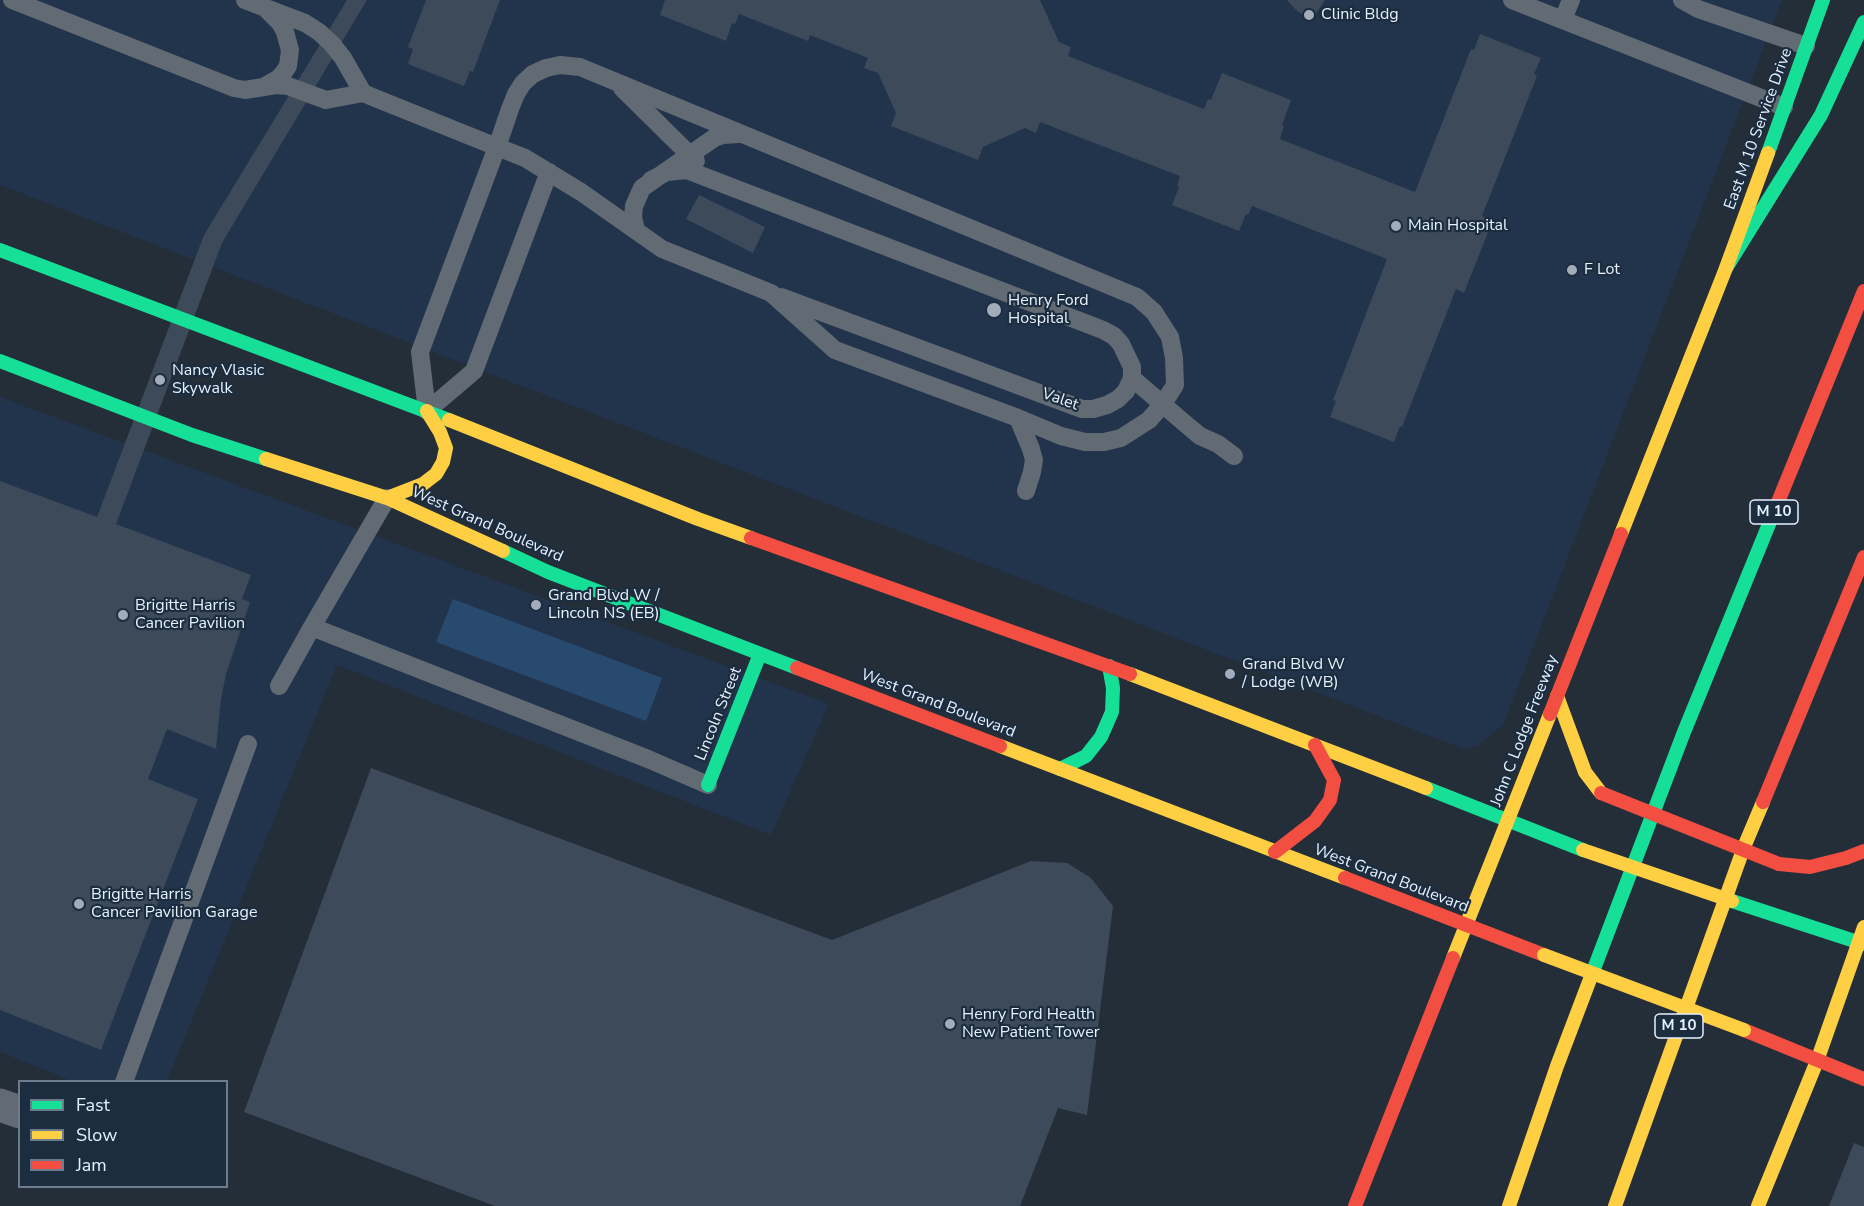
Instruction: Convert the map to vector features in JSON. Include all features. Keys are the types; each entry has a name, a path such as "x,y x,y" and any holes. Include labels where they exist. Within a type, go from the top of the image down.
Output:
{"main road":[{"name":"East M 10 Service Drive","path":"1726,268 1823,0"},
{"path":"1726,268 1821,115 1864,22"},
{"path":"0,250 427,411 698,519 1109,666 1582,850 1780,918 1862,943"},
{"name":"John C Lodge Freeway","path":"1355,1206 1726,268"},
{"name":"M 10","path":"1509,1206 1557,1066 1684,732 1864,291"},
{"name":"West Grand Boulevard","path":"0,361 192,435 387,498 548,572 1467,926 1744,1030 1864,1079"},
{"path":"387,498 423,484 436,474 443,462 446,448 440,432 427,411"},
{"name":"M 10","path":"1615,1206 1744,847 1864,557"},
{"name":"Lincoln Street","path":"708,785 760,654"},
{"path":"1060,769 1086,756 1101,737 1112,712 1113,688 1109,666"},
{"path":"1557,696 1585,772 1600,793 1779,864 1810,867 1846,858 1864,850"},
{"path":"1275,852 1315,821 1330,800 1334,780 1316,745"},
{"path":"1758,1206 1862,943 1864,927"}],"street":[{"path":"0,1105 18,1111"}],"lane":[{"path":"12,0 234,88 245,90 276,85 288,86 326,100 363,93 343,58 319,32 304,23 245,0"},
{"path":"1512,0 1784,107"},
{"path":"1563,20 1571,0"},
{"path":"1682,0 1698,9 1806,46"},
{"path":"264,7 280,23 285,32 290,58 279,78 264,87"},
{"path":"427,411 420,352 516,94 533,74 560,65 580,67 1137,297 1154,312 1170,336 1175,386 1149,420 1137,429 1121,438 1104,442 1085,442 1061,436 835,351 771,293"},
{"path":"615,82 717,182"},
{"name":"Valet","path":"363,93 525,158 549,171 662,249 771,293 1082,409 1093,409 1118,399 1126,391 1132,378"},
{"path":"636,231 633,218 634,206 642,188 714,138 743,134"},
{"path":"651,180 668,172 687,170 1103,330 1114,336 1120,344 1132,367 1132,378 1194,431 1234,456"},
{"path":"427,411 474,371 549,171"},
{"path":"1018,418 1034,460 1026,491"},
{"path":"279,686 387,498"},
{"path":"312,627 637,754 708,785"},
{"path":"125,1080 248,744"}],"shaded area":[{"name":"Henry Ford Hospital","path":"0,0 1782,0 1503,725 1479,745 1464,749 0,185"},
{"path":"0,397 829,704 771,835 337,665 167,1080 70,1080 0,1052"},
{"path":"453,599 662,678 646,721 436,642"}],"building":[{"path":"347,0 367,0 222,243 116,524 251,575 242,599 250,602 226,674 216,749 167,729 148,779 198,799 101,1050 0,1010 0,481 97,517 204,235"},
{"path":"426,0 500,0 473,72 470,71 464,86 408,64 413,49 408,47"},
{"name":"Main Hospital","path":"665,0 1040,0 1059,42 1071,47 1068,56 1204,109 1208,99 1211,100 1222,73 1291,100 1282,125 1284,126 1280,139 1415,192 1471,49 1474,50 1480,34 1541,58 1534,74 1537,76 1482,216 1493,220 1464,293 1456,289 1394,442 1330,417 1336,401 1333,400 1387,259 1252,206 1239,231 1172,205 1179,187 1177,186 1180,176 1040,122 1036,133 1025,128 983,147 978,160 891,126 896,113 878,73 864,68 868,58 810,35 808,41 739,14 735,24 732,23 726,41 660,15"},
{"name":"Clinic Bldg","path":"1287,0 1325,0 1311,21"},
{"path":"699,195 765,227 753,253 686,219"},
{"path":"371,768 832,940 1031,861 1067,863 1091,878 1113,906 1087,1115 1058,1108 1020,1206 495,1206 244,1112"},
{"path":"1854,1143 1864,1147 1864,1206 1829,1206"}],"traffic: fast":[{"path":"1768,153 1823,0"},
{"path":"1726,268 1821,115 1864,22"},
{"path":"0,250 449,420"},
{"path":"0,361 192,435 266,459"},
{"path":"1592,974 1684,732 1776,507"},
{"path":"503,551 548,572 797,668"},
{"path":"708,785 760,654"},
{"path":"1060,769 1086,756 1101,737 1112,712 1113,688 1109,666"},
{"path":"1426,788 1583,850"},
{"path":"1732,901 1864,944"}],"traffic: slow":[{"path":"1621,534 1726,268 1768,153"},
{"path":"387,498 423,484 436,474 443,462 446,448 440,432 427,411"},
{"path":"449,420 751,538"},
{"path":"266,459 387,498 503,551"},
{"path":"1130,674 1426,788"},
{"path":"1557,696 1585,772 1601,793"},
{"path":"1453,958 1550,714"},
{"path":"1000,746 1345,878"},
{"path":"1615,1206 1744,847 1763,802"},
{"path":"1583,850 1732,901"},
{"path":"1758,1206 1817,1061 1864,927"},
{"path":"1544,955 1744,1030"},
{"path":"1509,1206 1557,1066 1592,974"}],"traffic: jam":[{"path":"1776,507 1864,291"},
{"path":"1550,714 1621,534"},
{"path":"751,538 1130,674"},
{"path":"1763,802 1864,557"},
{"path":"797,668 1000,746"},
{"path":"1275,852 1315,821 1330,800 1334,780 1315,745"},
{"path":"1601,793 1779,864"},
{"path":"1779,864 1810,867 1864,851"},
{"path":"1345,878 1544,955"},
{"path":"1355,1206 1453,958"},
{"path":"1744,1030 1864,1079"}],"place":[{"name":"Clinic Bldg","path":"1309,15"},
{"name":"Main Hospital","path":"1396,226"},
{"name":"F Lot","path":"1572,270"},
{"name":"Henry Ford Hospital","path":"994,310"},
{"name":"Nancy Vlasic Skywalk","path":"160,380"},
{"name":"Grand Blvd W / Lincoln NS (EB)","path":"536,605"},
{"name":"Brigitte Harris Cancer Pavilion","path":"123,615"},
{"name":"Grand Blvd W / Lodge (WB)","path":"1230,674"},
{"name":"Brigitte Harris Cancer Pavilion Garage","path":"79,904"},
{"name":"Henry Ford Health New Patient Tower","path":"950,1024"}]}
